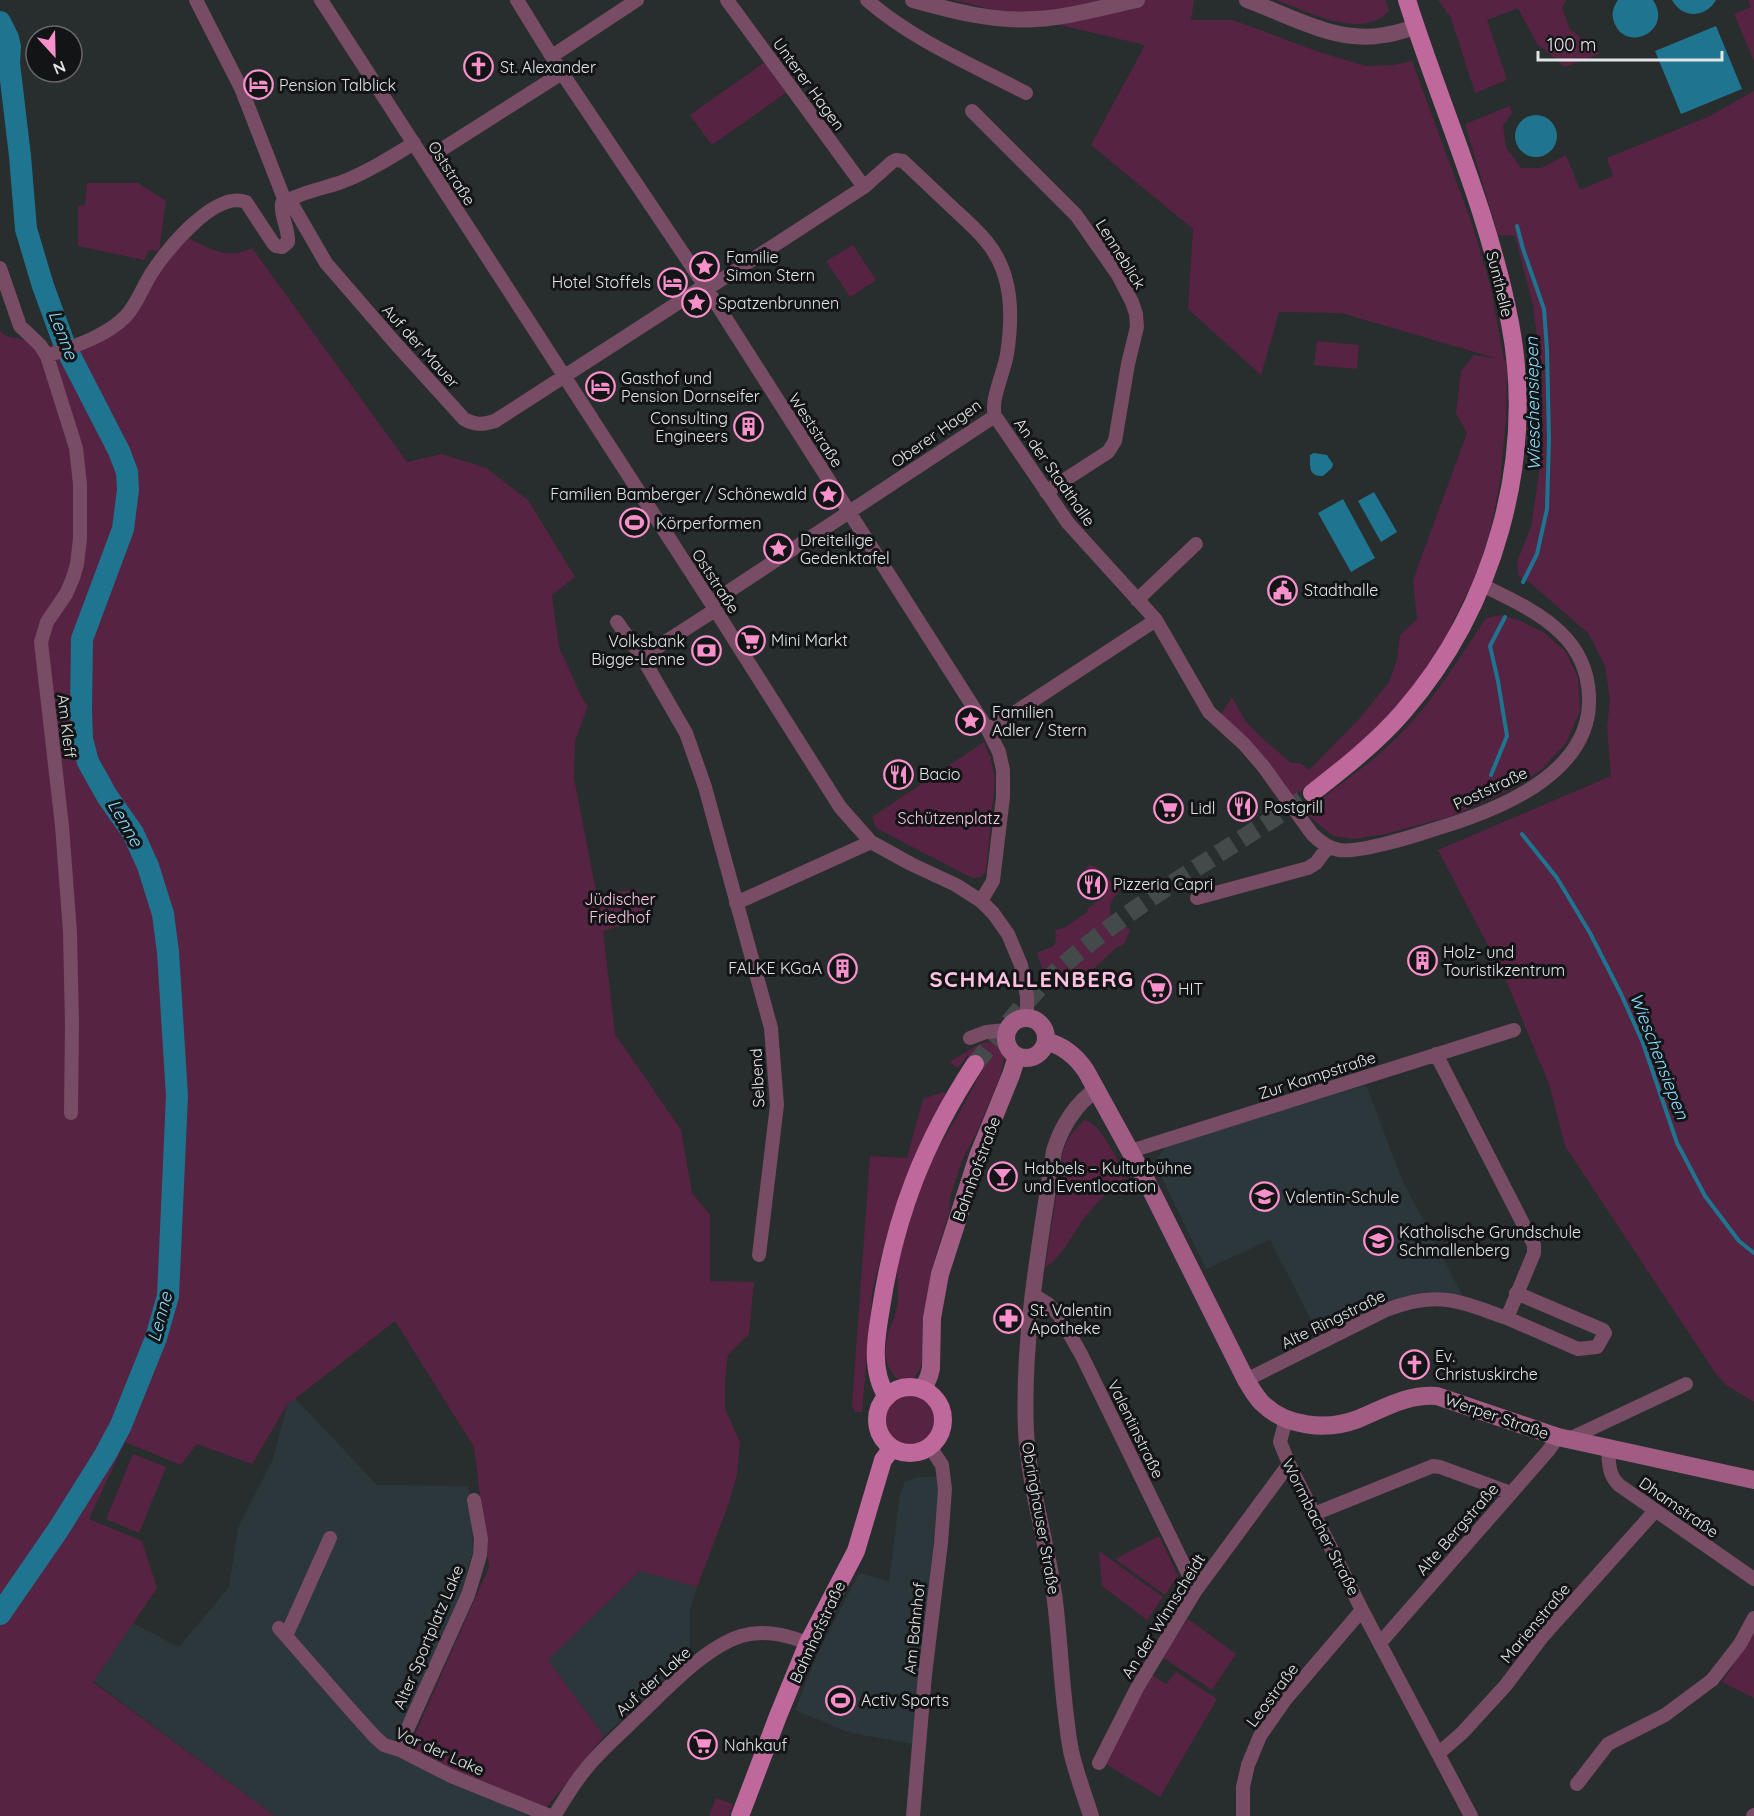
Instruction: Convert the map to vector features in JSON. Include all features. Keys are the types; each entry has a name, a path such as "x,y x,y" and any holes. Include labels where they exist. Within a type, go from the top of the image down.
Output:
{"main road":[{"name":"Sunthelle","path":"1312,793 1358,757 1403,712 1450,648 1482,585 1506,510 1514,466 1518,413 1517,375 1497,268 1462,158 1407,0"},
{"path":"1028,1017 1040,1023 1044,1029 1046,1041 1044,1047 1035,1056 1023,1058 1012,1053 1006,1042 1007,1030 1015,1020 1028,1017"},
{"path":"1046,1041 1064,1048 1079,1062 1097,1089 1147,1182 1246,1380 1260,1402 1286,1419"},
{"name":"Bahnhofstraße","path":"923,1390 931,1368 932,1318 940,1274 978,1156 1017,1056"},
{"path":"887,1397 879,1381 876,1352 886,1274 895,1236 925,1152 975,1064"},
{"path":"905,1388 923,1390 937,1402 942,1412 943,1419 939,1437 930,1447 921,1451 901,1452 884,1442 877,1424 878,1414 887,1397 905,1388"},
{"name":"Werper Straße","path":"1286,1419 1314,1425 1343,1424 1402,1399 1426,1395 1455,1401 1564,1438 1754,1480"},
{"name":"Bahnhofstraße","path":"740,1816 808,1643 856,1551 883,1460 892,1448"}],"street":[{"name":"Auf der Mauer","path":"196,0 241,88 287,200 326,263 464,419 480,424 495,421 864,187"},
{"name":"Oststraße","path":"321,0 713,606 840,807 871,842 956,885 981,902 1003,925 1015,950 1024,980 1028,1017"},
{"name":"Weststraße","path":"518,0 562,72 705,288 988,730 999,752 1003,770 1003,797 993,881 981,902"},
{"path":"552,56 637,0"},
{"name":"Unterer Hagen","path":"727,0 864,187"},
{"path":"867,0 918,38 1026,93"},
{"path":"913,0 968,14 1027,20 1054,17 1137,0"},
{"path":"1247,0 1306,24 1350,36 1384,35 1415,27"},
{"path":"425,160 562,72"},
{"name":"Lenneblick","path":"972,111 1077,215 1118,275 1136,314 1137,327 1128,364 1115,441 1108,452 1046,492"},
{"path":"0,268 20,326 52,354 113,327 133,308 152,272 176,240 192,225 218,207 234,201 246,202 276,246 282,247 286,245 289,237 281,204 352,178 414,143"},
{"name":"Oberer Hagen","path":"713,606 849,512 995,417 993,401 1004,368 1011,311 1008,284 998,257 975,229 903,161 892,162 864,187"},
{"name":"Am Kleff","path":"52,354 76,448 80,484 80,538 77,564 66,594 47,622 41,642 62,817 70,932 71,1113"},
{"name":"An der Stadthalle","path":"995,417 1068,523 1137,600"},
{"path":"1196,544 1137,600 1156,620 1209,712 1254,755 1312,834 1328,847 1312,866 1197,898"},
{"name":"Poststraße","path":"1328,847 1348,850 1453,824 1536,786 1563,763 1578,743 1588,714 1587,678 1580,658 1558,630 1540,617 1482,585"},
{"path":"642,657 713,606"},
{"path":"988,730 1156,620"},
{"name":"Selbend","path":"617,622 642,657 686,733 705,787 771,1028 777,1105 759,1255"},
{"path":"736,903 871,842"},
{"path":"970,1038 986,1032 1007,1030"},
{"name":"Zur Kampstraße","path":"1131,1151 1514,1030"},
{"path":"1436,1054 1534,1245 1534,1252 1507,1318"},
{"name":"Obringhauser Straße","path":"1091,1816 1071,1751 1053,1583 1028,1456 1025,1386 1032,1294 1056,1143 1071,1115 1085,1096 1097,1089"},
{"name":"Alte Ringstraße","path":"1246,1380 1386,1310 1423,1300 1447,1300 1507,1318 1581,1350 1597,1347 1605,1333 1603,1330 1516,1293"},
{"name":"Valentinstraße","path":"1032,1294 1048,1304 1059,1315 1082,1356 1196,1590"},
{"name":"Werper Straße","path":"1564,1438 1686,1384"},
{"name":"Wormbacher Straße","path":"1286,1419 1280,1442 1288,1464 1471,1816"},
{"name":"Alte Bergstraße","path":"1380,1643 1548,1451 1564,1438"},
{"name":"Am Bahnhof","path":"913,1816 945,1489 942,1465 930,1447"},
{"name":"Dhamstraße","path":"1608,1448 1610,1473 1614,1480 1754,1579"},
{"name":"An der Winnscheidt","path":"1099,1763 1137,1688 1196,1590 1288,1464"},
{"path":"1314,1514 1433,1466 1511,1493"},
{"name":"Alter Sportplatz Lake","path":"400,1750 468,1595 476,1569 481,1539 474,1500"},
{"name":"Marienstraße","path":"1439,1753 1506,1685 1542,1637 1655,1511"},
{"name":"Vor der Lake","path":"330,1538 283,1632 375,1737 384,1744 452,1776 552,1816"},
{"name":"Leostraße","path":"1243,1816 1245,1776 1260,1736 1285,1700 1362,1610"},
{"path":"1577,1784 1608,1744 1665,1715 1712,1680 1740,1644 1754,1618"},
{"name":"Auf der Lake","path":"552,1816 599,1754 711,1652 741,1636 761,1633 781,1634 808,1643"}],"shaded area":[{"name":"Valentin-Schule","path":"1366,1085 1402,1180 1463,1296 1393,1301 1319,1335 1270,1240 1206,1269 1154,1162 1166,1146"},
{"path":"295,1398 377,1485 469,1486 473,1551 459,1600 396,1737 392,1752 528,1816 275,1816 93,1681 132,1623 179,1647 229,1587 238,1528 273,1459 287,1405"},
{"path":"939,1476 914,1744 851,1733 795,1710 817,1655 859,1573 889,1581 900,1494 905,1482 916,1478"},
{"path":"640,1570 697,1587 690,1610 690,1655 604,1736 547,1660"}],"green space":[{"path":"953,0 1194,0 1191,20 1233,20 1319,52 1366,66 1394,65 1412,61 1472,224 1490,284 1504,360 1507,361 1506,419 1500,482 1491,528 1478,571 1426,675 1389,721 1315,782 1291,797 1220,716 1232,697 1246,722 1261,737 1291,763 1300,763 1309,770 1360,718 1389,682 1397,660 1400,635 1417,619 1413,580 1467,433 1456,413 1461,371 1474,355 1499,359 1341,313 1279,312 1261,375 1188,309 1193,229 1091,145 1145,45"},
{"path":"1276,0 1386,0 1389,11 1377,20 1353,24 1326,19"},
{"path":"1438,0 1566,0 1562,8 1570,29 1600,54 1565,67 1537,44 1518,8 1487,20 1507,80 1475,93 1451,18"},
{"path":"1748,0 1754,0 1754,61 1734,14 1751,7"},
{"path":"765,62 787,92 712,145 690,115"},
{"path":"1754,91 1754,1402 1726,1385 1716,1374 1565,1146 1549,1084 1505,978 1438,850 1611,776 1607,727 1610,700 1605,666 1589,634 1528,581 1519,577 1517,562 1531,527 1543,447 1542,377 1533,305 1515,236 1498,235 1465,124 1510,106 1512,113 1503,126 1506,147 1521,168 1541,168 1566,155 1580,190 1613,176 1607,158 1710,116"},
{"path":"87,183 138,183 166,201 159,251 149,250 144,260 78,246 78,206 85,205"},
{"name":"Jüdischer Friedhof","path":"186,237 219,252 235,253 252,248 407,462 442,454 486,468 528,500 575,577 552,595 559,647 583,700 588,706 575,741 574,778 600,912 598,895 637,889 644,918 603,931 615,1034 681,1130 692,1193 710,1215 710,1281 754,1282 749,1334 728,1355 725,1380 725,1409 740,1442 737,1475 697,1587 640,1571 548,1660 604,1736 546,1808 455,1773 414,1752 411,1743 489,1567 474,1447 395,1321 287,1405 252,1464 197,1444 181,1465 125,1442 89,1519 142,1541 157,1588 93,1682 275,1816 0,1816 0,331 6,336 75,350 110,333"},
{"path":"853,245 876,280 850,297 826,261"},
{"path":"1317,341 1359,345 1357,369 1314,365"},
{"path":"1501,615 1543,632 1566,652 1578,678 1580,711 1566,743 1541,770 1509,790 1452,816 1385,834 1354,839 1333,836 1304,812 1370,762 1405,729 1442,683 1486,618"},
{"name":"Schützenplatz","path":"984,742 991,759 995,780 986,871 981,877 972,878 876,828 872,817"},
{"path":"1089,865 1096,867 1113,883 1124,886 1113,899 1110,911 1115,921 1129,928 1130,931 1124,944 1116,948 1085,977 1077,975 1074,980 1070,979 1065,988 1061,988 1045,973 1037,953 1055,944 1055,930 1064,928 1104,897 1086,869"},
{"path":"985,1042 997,1043 1002,1049 1004,1058 1000,1077 976,1134 963,1158 950,1197 949,1213 934,1261 924,1314 921,1367 913,1379 902,1381 895,1377 888,1366 885,1353 888,1332 898,1301 897,1264 911,1212 930,1161 984,1067 967,1056 958,1068 949,1062"},
{"path":"942,1092 947,1094 912,1163 885,1242 873,1287 862,1412 855,1412 852,1405 870,1156 907,1158 923,1099"},
{"path":"1084,1120 1090,1122 1103,1135 1127,1177 1113,1187 1096,1205 1061,1253 1045,1268 1063,1151 1069,1137"},
{"path":"910,1396 927,1403 934,1420 927,1437 910,1444 893,1437 886,1420 893,1403"},
{"path":"133,1454 166,1467 139,1533 106,1519"},
{"path":"1159,1536 1178,1576 1165,1595 1115,1559"},
{"path":"1099,1551 1163,1597 1147,1620 1102,1586"},
{"path":"1188,1619 1236,1654 1212,1690 1162,1657"},
{"path":"1754,1633 1754,1698 1722,1682"},
{"path":"1176,1672 1217,1699 1160,1797 1104,1763 1151,1674 1166,1684"},
{"path":"716,1798 733,1804 729,1816 709,1816"}],"water":[{"path":"1618,0 1653,0 1658,11 1653,29 1646,35 1637,37 1620,32 1613,16"},
{"path":"1672,0 1716,0 1706,10 1694,14 1682,11"},
{"path":"1716,26 1742,89 1681,114 1655,51"},
{"path":"1536,115 1551,121 1557,136 1551,151 1536,157 1521,151 1515,136 1521,121"},
{"path":"1314,453 1327,455 1333,464 1323,476 1312,473 1310,455"},
{"path":"1374,492 1397,532 1381,542 1358,501"},
{"path":"1343,499 1375,558 1351,572 1318,513"}],"waterway":[{"name":"Lenne","path":"0,22 10,47 9,63 26,229 43,286 65,346 119,451 127,472 128,490 123,529 82,639 82,739 88,762 107,796 133,833 148,866 163,914 168,952 177,1096 168,1296 156,1338 121,1425 105,1455 58,1530 0,1614"},
{"name":"Wieschensiepen","path":"1517,226 1544,309 1549,440 1547,509 1537,554 1523,582"},
{"name":"Wieschensiepen","path":"1491,775 1507,736 1490,646 1505,617"},
{"name":"Wieschensiepen","path":"1522,834 1557,878 1590,933 1621,994 1643,1043 1677,1143 1705,1196 1739,1241 1754,1253"}],"tunnel":[{"path":"975,1064 1037,990 1089,943 1183,876 1312,793"}],"place":[{"name":"St. Alexander","path":"479,67"},
{"name":"Pension Talblick","path":"258,85"},
{"name":"Familie Simon Stern","path":"705,266"},
{"name":"Hotel Stoffels","path":"672,282"},
{"name":"Spatzenbrunnen","path":"697,303"},
{"name":"Gasthof und Pension Dornseifer","path":"600,387"},
{"name":"Consulting Engineers","path":"749,427"},
{"name":"Familien Bamberger / Schönewald","path":"828,494"},
{"name":"Körperformen","path":"635,523"},
{"name":"Dreiteilige Gedenktafel","path":"779,549"},
{"name":"Stadthalle","path":"1283,590"},
{"name":"Mini Markt","path":"750,640"},
{"name":"Volksbank Bigge-Lenne","path":"706,650"},
{"name":"Familien Adler / Stern","path":"971,721"},
{"name":"Bacio","path":"898,774"},
{"name":"Postgrill","path":"1243,807"},
{"name":"Lidl","path":"1169,808"},
{"name":"Pizzeria Capri","path":"1092,884"},
{"name":"Holz- und Touristikzentrum","path":"1422,961"},
{"name":"FALKE KGaA","path":"843,968"},
{"name":"HIT","path":"1157,989"},
{"name":"Habbels – Kulturbühne und Eventlocation","path":"1003,1177"},
{"name":"Valentin-Schule","path":"1264,1197"},
{"name":"Katholische Grundschule Schmallenberg","path":"1378,1241"},
{"name":"St. Valentin Apotheke","path":"1009,1319"},
{"name":"Ev. Christuskirche","path":"1414,1365"},
{"name":"Activ Sports","path":"840,1700"},
{"name":"Nahkauf","path":"703,1745"}],"district":[{"name":"SCHMALLENBERG","path":"1032,979"}]}
